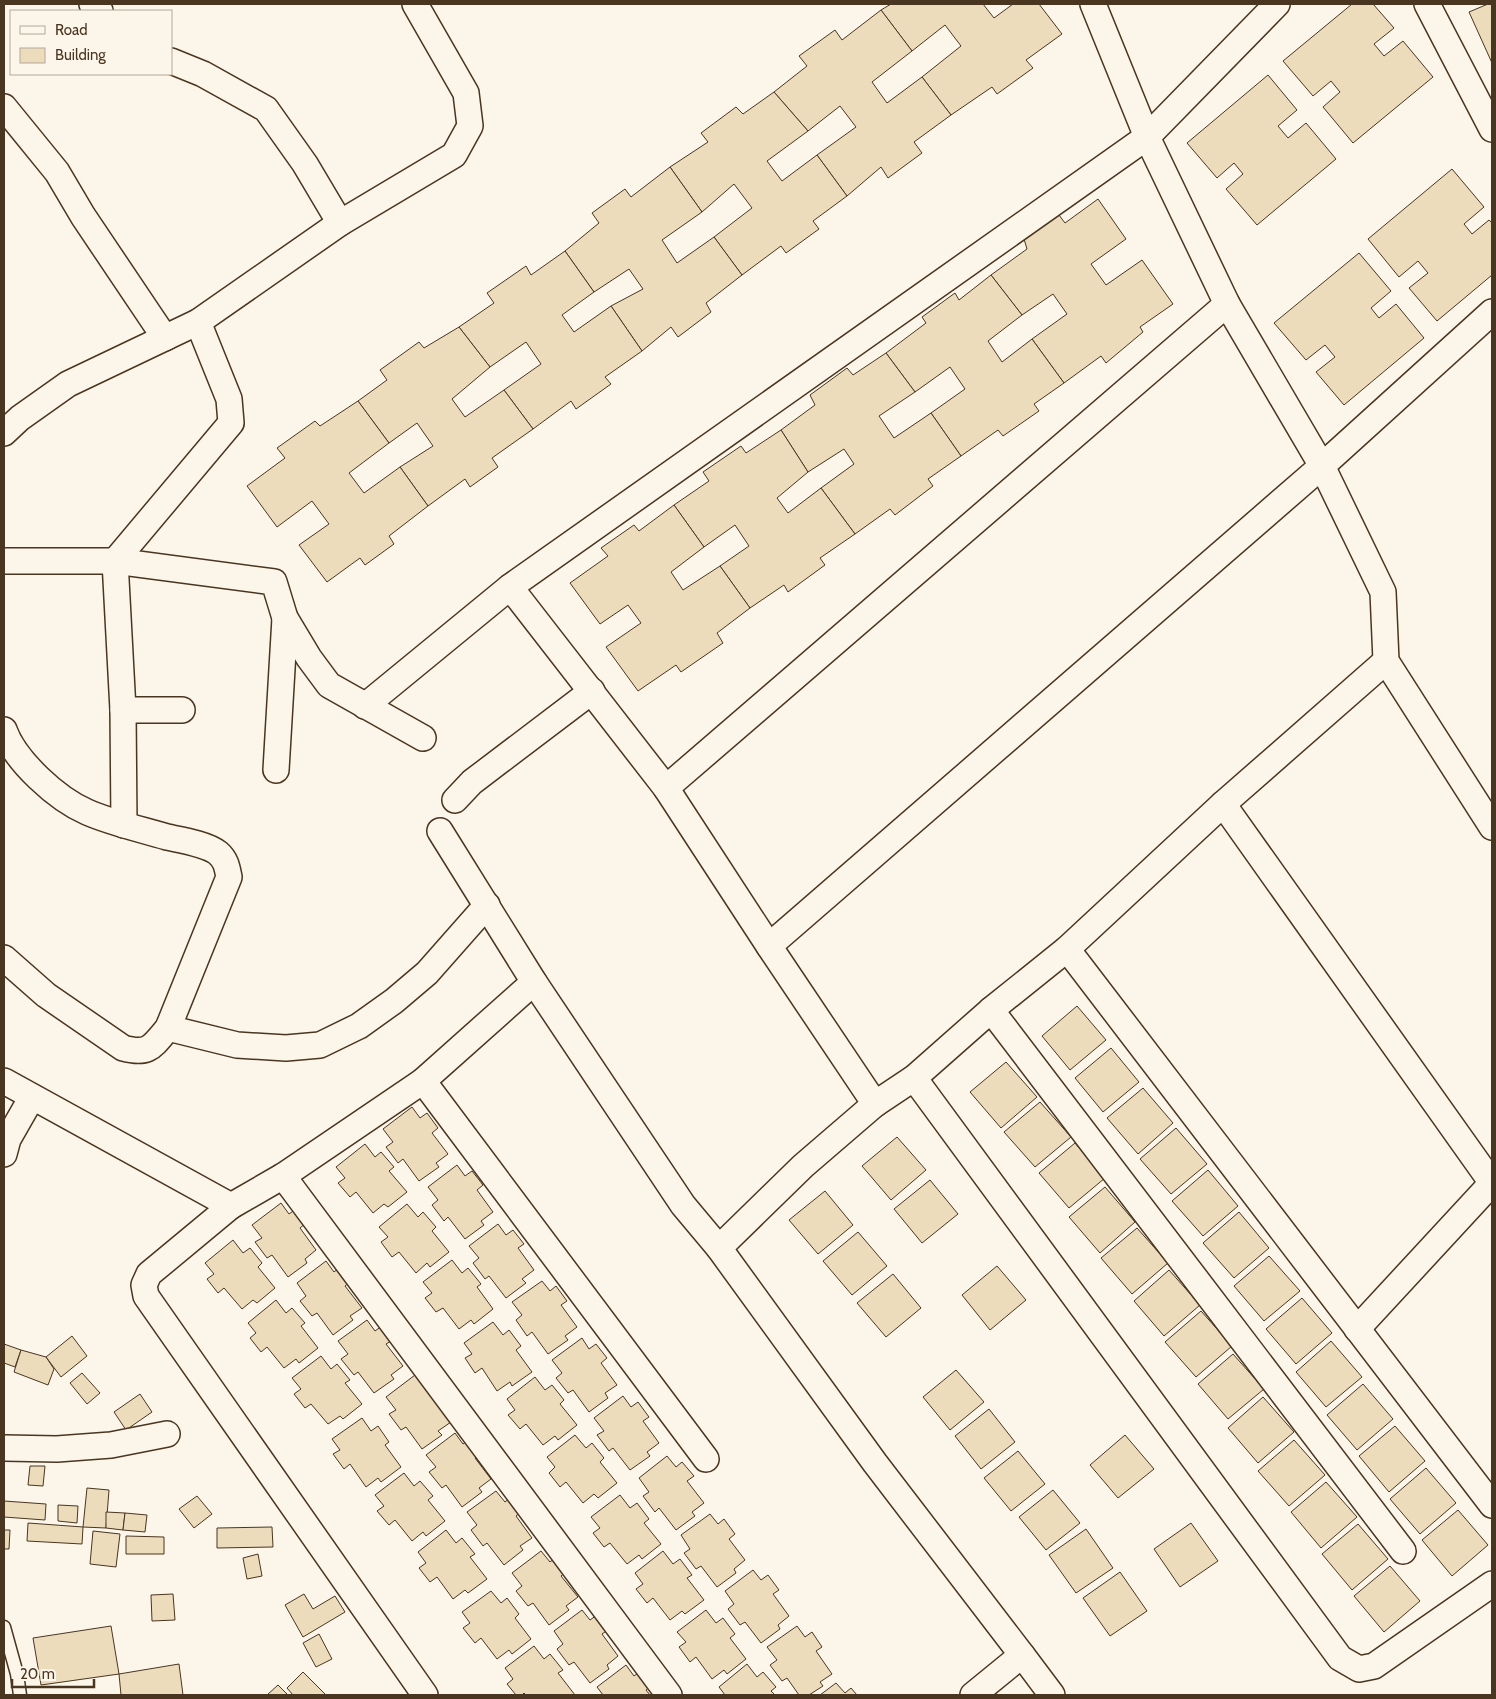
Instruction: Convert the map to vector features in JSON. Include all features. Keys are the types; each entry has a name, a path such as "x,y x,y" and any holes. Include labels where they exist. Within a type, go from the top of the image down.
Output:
{"street":[{"path":"4,433 20,418 68,384 198,322 340,224 454,155 470,126 466,94 415,4"},
{"path":"1093,4 1147,137 1227,304 1322,466 1383,592 1386,661 1492,827"},
{"path":"365,706 510,587 1147,137 1277,4"},
{"path":"1427,4 1492,129"},
{"path":"172,61 203,74 266,109 305,164 340,224"},
{"path":"4,107 57,172 83,216 165,338"},
{"path":"666,788 1227,304"},
{"path":"769,946 1322,466 1492,312"},
{"path":"124,825 123,710 115,560 231,423 229,399 198,322"},
{"path":"4,560 115,560 274,582 285,618 309,658 329,685 422,738"},
{"path":"510,587 666,788 875,1104"},
{"path":"276,770 285,618"},
{"path":"719,1248 803,1166 875,1104 914,1078 991,1010 1066,949 1223,804 1386,661"},
{"path":"455,800 472,782 592,691"},
{"path":"123,710 182,710"},
{"path":"4,730 23,763 45,784 86,811 124,825 217,852 226,862 229,877 168,1028 153,1046 145,1051 137,1052 123,1048 46,995 4,958"},
{"path":"1223,804 1492,1183 1357,1329"},
{"path":"440,831 534,982 683,1205 719,1248 869,1455 1052,1695"},
{"path":"168,1028 237,1045 286,1048 320,1045 359,1026 400,996 427,973 487,905"},
{"path":"1066,949 1492,1505"},
{"path":"418,1693 146,1296 144,1285 149,1274 231,1206 283,1176 424,1082 534,982"},
{"path":"991,1010 1402,1551"},
{"path":"914,1078 1340,1658 1359,1669 1374,1666 1492,1584"},
{"path":"4,1081 231,1206"},
{"path":"424,1082 706,1459"},
{"path":"4,1154 8,1139 32,1096"},
{"path":"283,1176 669,1695"},
{"path":"4,1448 57,1449 102,1445 167,1434"},
{"path":"973,1695 1000,1687 1022,1655"}],"lane":[{"path":"4,1627 17,1674 20,1695"}],"building":[{"path":"891,4 983,4 994,18 1013,4 1039,4 1062,34 1026,60 1033,68 997,94 992,87 951,115 922,77 961,46 945,25 912,51 881,10"},
{"path":"1352,4 1373,4 1394,28 1374,44 1384,56 1403,41 1433,77 1353,143 1323,107 1340,92 1331,81 1313,96 1283,61"},
{"path":"1492,4 1492,63 1469,12"},
{"path":"881,10 912,51 872,82 887,103 922,77 951,115 914,142 922,153 888,178 881,167 847,196 817,155 856,127 840,106 808,131 774,92 807,66 799,56 835,30 842,40"},
{"path":"1268,75 1297,110 1278,126 1288,138 1306,123 1336,159 1257,225 1226,189 1243,174 1234,163 1217,178 1187,143"},
{"path":"774,92 808,131 767,161 782,181 817,155 847,196 813,221 819,229 786,253 781,246 742,275 714,237 752,208 734,184 702,212 670,167 708,142 701,133 736,107 743,114"},
{"path":"670,167 702,212 662,240 677,263 714,237 742,275 706,303 711,312 678,337 671,327 642,351 611,306 643,289 629,269 594,292 565,251 599,223 592,213 625,189 631,197"},
{"path":"1452,169 1484,207 1464,224 1472,234 1489,220 1492,223 1492,275 1437,321 1409,288 1428,273 1418,261 1399,277 1368,239"},
{"path":"1098,199 1126,239 1091,264 1106,285 1142,260 1173,304 1140,327 1143,332 1106,363 1101,356 1064,383 1032,339 1067,314 1053,294 1022,315 991,275 1027,249 1024,239 1059,215 1065,223"},
{"path":"565,251 594,292 562,315 574,332 611,306 642,351 605,377 611,384 576,409 571,401 533,429 504,390 541,364 526,342 490,367 459,327 494,303 487,293 526,266 531,275"},
{"path":"1359,253 1391,291 1371,308 1379,318 1396,304 1424,338 1344,405 1316,372 1335,357 1325,345 1306,360 1274,323"},
{"path":"991,275 1022,315 988,341 1002,362 1032,339 1064,383 1034,404 1039,411 1003,436 998,430 961,456 931,413 965,389 950,367 915,392 886,353 926,323 922,317 955,293 959,300"},
{"path":"459,327 490,367 452,399 465,417 504,390 533,429 492,458 498,467 470,487 465,479 428,506 400,467 433,446 417,423 389,443 358,401 387,380 380,370 419,342 424,348"},
{"path":"886,353 915,392 879,416 894,438 931,413 961,456 928,479 933,486 895,515 890,509 855,534 821,488 854,464 844,449 808,472 781,430 815,405 810,395 847,368 853,375"},
{"path":"358,401 389,443 349,473 364,493 400,467 428,506 389,536 394,544 365,565 360,558 327,582 299,545 329,524 312,501 277,527 247,486 285,458 277,448 315,421 320,426"},
{"path":"781,430 808,472 777,498 788,513 821,488 855,534 820,558 825,565 788,592 784,585 750,608 720,566 749,546 735,525 704,547 674,505 709,481 703,472 741,446 746,453"},
{"path":"674,505 704,547 671,572 683,590 720,566 750,608 717,633 723,643 681,672 676,665 638,691 606,647 641,623 628,605 600,624 570,583 608,556 601,548 634,525 639,531"},
{"path":"1077,1006 1106,1040 1070,1070 1042,1036"},
{"path":"1111,1048 1139,1082 1103,1112 1075,1078"},
{"path":"1006,1062 1037,1097 1001,1128 970,1092"},
{"path":"1143,1088 1173,1123 1138,1154 1107,1118"},
{"path":"1040,1102 1071,1137 1035,1167 1004,1132"},
{"path":"412,1107 420,1118 427,1113 438,1128 432,1133 448,1154 436,1163 439,1167 419,1181 403,1159 398,1163 386,1147 393,1142 383,1129"},
{"path":"1176,1128 1207,1164 1171,1194 1140,1159"},
{"path":"897,1137 926,1170 891,1200 862,1166"},
{"path":"1075,1143 1105,1178 1069,1208 1039,1173"},
{"path":"365,1144 375,1157 381,1152 394,1167 389,1171 407,1192 388,1207 384,1204 373,1213 356,1192 350,1197 338,1183 345,1178 336,1167"},
{"path":"457,1165 465,1176 472,1171 483,1185 477,1190 493,1212 481,1221 484,1225 465,1239 448,1217 444,1221 432,1205 438,1200 428,1187"},
{"path":"1208,1170 1238,1206 1203,1236 1172,1201"},
{"path":"930,1180 958,1214 922,1243 894,1209"},
{"path":"1105,1187 1135,1222 1100,1253 1069,1217"},
{"path":"825,1191 853,1225 818,1254 789,1220"},
{"path":"281,1203 289,1214 296,1209 306,1223 300,1228 316,1250 305,1259 307,1263 288,1277 272,1255 267,1258 255,1242 262,1238 252,1225"},
{"path":"407,1204 418,1217 423,1212 436,1227 432,1231 449,1252 430,1267 427,1263 416,1273 399,1252 392,1257 381,1242 388,1237 379,1227"},
{"path":"1239,1212 1269,1248 1234,1278 1203,1243"},
{"path":"498,1224 506,1235 513,1230 524,1244 518,1248 534,1270 522,1279 526,1283 506,1298 489,1276 485,1279 473,1263 479,1258 469,1246"},
{"path":"1137,1228 1168,1263 1132,1294 1101,1258"},
{"path":"858,1232 887,1266 852,1295 823,1261"},
{"path":"233,1240 243,1253 250,1248 262,1263 258,1267 275,1288 257,1303 253,1300 242,1309 224,1288 218,1293 207,1279 214,1274 205,1263"},
{"path":"1269,1256 1300,1291 1264,1321 1234,1286"},
{"path":"452,1260 462,1273 468,1268 481,1284 477,1287 493,1309 474,1324 471,1320 459,1329 443,1308 436,1312 425,1298 432,1293 423,1282"},
{"path":"326,1261 334,1272 340,1267 351,1281 345,1286 362,1308 350,1316 353,1320 333,1335 317,1313 312,1316 300,1301 306,1296 297,1283"},
{"path":"997,1266 1026,1300 990,1330 962,1295"},
{"path":"1169,1270 1200,1305 1164,1336 1134,1301"},
{"path":"893,1274 921,1308 886,1337 857,1303"},
{"path":"542,1281 550,1291 556,1286 567,1301 561,1305 577,1327 565,1336 568,1340 548,1354 532,1332 527,1336 516,1320 522,1315 512,1302"},
{"path":"1302,1298 1332,1333 1296,1364 1266,1329"},
{"path":"276,1300 286,1313 292,1308 305,1323 301,1326 318,1348 299,1363 296,1359 284,1368 267,1347 261,1352 250,1338 256,1333 248,1323"},
{"path":"1201,1311 1232,1346 1196,1377 1165,1342"},
{"path":"367,1320 375,1331 382,1326 393,1340 386,1344 403,1366 391,1375 394,1379 374,1393 358,1372 354,1375 341,1359 348,1354 338,1341"},
{"path":"493,1322 503,1335 509,1330 521,1346 516,1350 532,1372 512,1386 510,1382 497,1391 482,1368 475,1373 465,1358 472,1354 464,1343"},
{"path":"72,1336 87,1356 61,1377 46,1357"},
{"path":"582,1338 589,1349 596,1344 607,1358 601,1363 617,1385 605,1393 608,1398 589,1412 573,1390 568,1393 556,1378 562,1373 552,1360"},
{"path":"1331,1341 1362,1377 1326,1407 1296,1372"},
{"path":"4,1344 21,1350 15,1367 4,1363"},
{"path":"21,1350 46,1357 54,1369 48,1385 14,1372"},
{"path":"1233,1354 1264,1389 1228,1419 1198,1384"},
{"path":"321,1356 331,1369 337,1364 350,1380 345,1383 362,1404 343,1419 340,1416 328,1424 311,1404 305,1408 294,1394 301,1389 292,1378"},
{"path":"956,1370 984,1402 950,1430 923,1397"},
{"path":"82,1373 100,1393 87,1404 70,1383"},
{"path":"415,1375 423,1386 430,1381 451,1422 438,1431 442,1435 422,1449 406,1427 401,1430 389,1414 396,1410 386,1397"},
{"path":"535,1377 545,1390 552,1385 564,1400 560,1404 577,1425 558,1440 555,1436 543,1445 526,1424 520,1429 508,1415 515,1410 507,1399"},
{"path":"1363,1384 1393,1419 1357,1450 1327,1415"},
{"path":"140,1394 152,1412 126,1430 114,1412"},
{"path":"623,1396 631,1407 638,1402 649,1417 643,1421 659,1443 647,1452 650,1456 630,1470 613,1448 609,1451 597,1435 604,1431 594,1418"},
{"path":"1263,1397 1294,1432 1258,1463 1228,1428"},
{"path":"989,1409 1015,1442 981,1469 955,1436"},
{"path":"362,1418 371,1431 378,1426 389,1442 385,1445 401,1467 381,1482 378,1478 366,1487 350,1464 344,1469 333,1454 340,1450 332,1439"},
{"path":"1395,1426 1425,1461 1389,1492 1359,1456"},
{"path":"455,1433 463,1444 470,1439 481,1453 475,1458 491,1479 479,1488 482,1492 462,1507 446,1485 442,1488 429,1472 436,1467 426,1455"},
{"path":"575,1435 586,1448 592,1443 604,1458 600,1462 617,1483 598,1498 594,1494 583,1503 566,1482 560,1487 549,1473 555,1467 547,1457"},
{"path":"1125,1435 1154,1469 1118,1498 1090,1465"},
{"path":"1294,1440 1325,1475 1289,1506 1258,1471"},
{"path":"1018,1451 1045,1484 1011,1511 984,1478"},
{"path":"667,1456 676,1467 682,1462 694,1476 687,1481 704,1503 692,1512 695,1516 676,1530 659,1508 655,1512 643,1496 649,1492 639,1478"},
{"path":"30,1466 45,1466 43,1486 28,1485"},
{"path":"1426,1468 1456,1503 1420,1534 1390,1499"},
{"path":"404,1473 414,1486 420,1481 433,1496 428,1500 445,1521 426,1536 423,1532 412,1541 395,1520 389,1525 377,1511 384,1506 375,1495"},
{"path":"1326,1482 1357,1517 1321,1548 1291,1512"},
{"path":"87,1488 109,1490 106,1528 83,1527"},
{"path":"1053,1490 1080,1523 1046,1550 1019,1517"},
{"path":"496,1491 505,1502 511,1497 522,1511 516,1516 532,1538 520,1546 523,1550 504,1565 487,1543 483,1546 471,1530 477,1525 467,1512"},
{"path":"620,1495 630,1508 637,1503 649,1519 644,1523 661,1544 642,1559 639,1555 627,1564 610,1543 604,1547 593,1533 600,1528 591,1517"},
{"path":"197,1496 212,1514 194,1528 179,1509"},
{"path":"4,1501 46,1504 45,1520 4,1517"},
{"path":"58,1505 78,1506 77,1523 58,1521"},
{"path":"1458,1510 1488,1545 1452,1576 1422,1540"},
{"path":"106,1512 125,1513 123,1530 106,1528"},
{"path":"125,1513 147,1515 145,1532 123,1530"},
{"path":"710,1514 718,1524 724,1519 735,1534 729,1539 745,1560 734,1569 736,1573 717,1587 701,1566 696,1569 684,1553 690,1549 681,1535"},
{"path":"28,1523 83,1527 82,1544 27,1541"},
{"path":"1191,1523 1218,1561 1180,1587 1154,1549"},
{"path":"1358,1524 1388,1559 1352,1590 1322,1554"},
{"path":"272,1527 273,1547 217,1548 217,1528"},
{"path":"1086,1529 1113,1568 1076,1593 1049,1555"},
{"path":"4,1530 10,1530 9,1549 4,1549"},
{"path":"446,1530 456,1543 462,1538 475,1554 470,1557 487,1579 468,1593 465,1590 453,1599 437,1577 430,1582 419,1568 426,1563 418,1552"},
{"path":"93,1531 120,1534 116,1567 90,1564"},
{"path":"126,1536 164,1537 164,1554 126,1554"},
{"path":"541,1551 550,1562 556,1557 567,1571 561,1576 578,1597 566,1606 569,1610 549,1625 533,1603 528,1606 516,1591 522,1586 512,1573"},
{"path":"663,1551 673,1564 680,1559 692,1575 687,1578 704,1600 685,1614 682,1611 670,1620 653,1598 647,1603 636,1589 643,1584 635,1573"},
{"path":"258,1554 262,1576 247,1579 243,1558"},
{"path":"1390,1566 1420,1601 1384,1632 1354,1596"},
{"path":"753,1570 761,1580 768,1575 779,1590 773,1594 789,1616 778,1625 780,1629 761,1643 745,1622 740,1625 728,1609 734,1604 725,1591"},
{"path":"1120,1572 1147,1611 1110,1636 1083,1598"},
{"path":"491,1591 501,1603 507,1598 519,1614 515,1618 531,1639 512,1654 509,1650 497,1659 481,1638 475,1643 463,1628 470,1623 462,1612"},
{"path":"173,1594 175,1620 152,1621 151,1595"},
{"path":"304,1594 313,1609 335,1596 345,1612 303,1637 285,1605"},
{"path":"582,1610 590,1620 597,1615 608,1630 602,1634 618,1656 607,1665 609,1669 590,1683 574,1662 569,1665 557,1649 563,1644 554,1631"},
{"path":"706,1610 716,1623 723,1618 735,1634 730,1638 746,1659 727,1674 724,1670 712,1679 696,1657 690,1662 679,1647 686,1642 677,1632"},
{"path":"111,1626 119,1674 41,1685 33,1638"},
{"path":"797,1626 805,1637 812,1632 822,1647 816,1651 832,1674 820,1682 823,1686 809,1695 799,1695 787,1678 782,1681 770,1665 777,1660 767,1647"},
{"path":"319,1634 332,1659 316,1667 303,1643"},
{"path":"534,1646 544,1659 550,1654 563,1670 558,1673 575,1695 526,1695 524,1693 516,1695 507,1684 513,1679 505,1668"},
{"path":"179,1664 183,1695 121,1695 119,1674"},
{"path":"747,1664 757,1677 763,1672 776,1687 771,1691 775,1695 725,1695 719,1687"},
{"path":"626,1665 634,1676 641,1671 652,1685 646,1690 650,1695 603,1695 597,1687"},
{"path":"303,1672 326,1695 293,1695 287,1688"},
{"path":"836,1683 845,1693 851,1688 857,1695 820,1695"},
{"path":"278,1685 288,1695 267,1695"}]}
